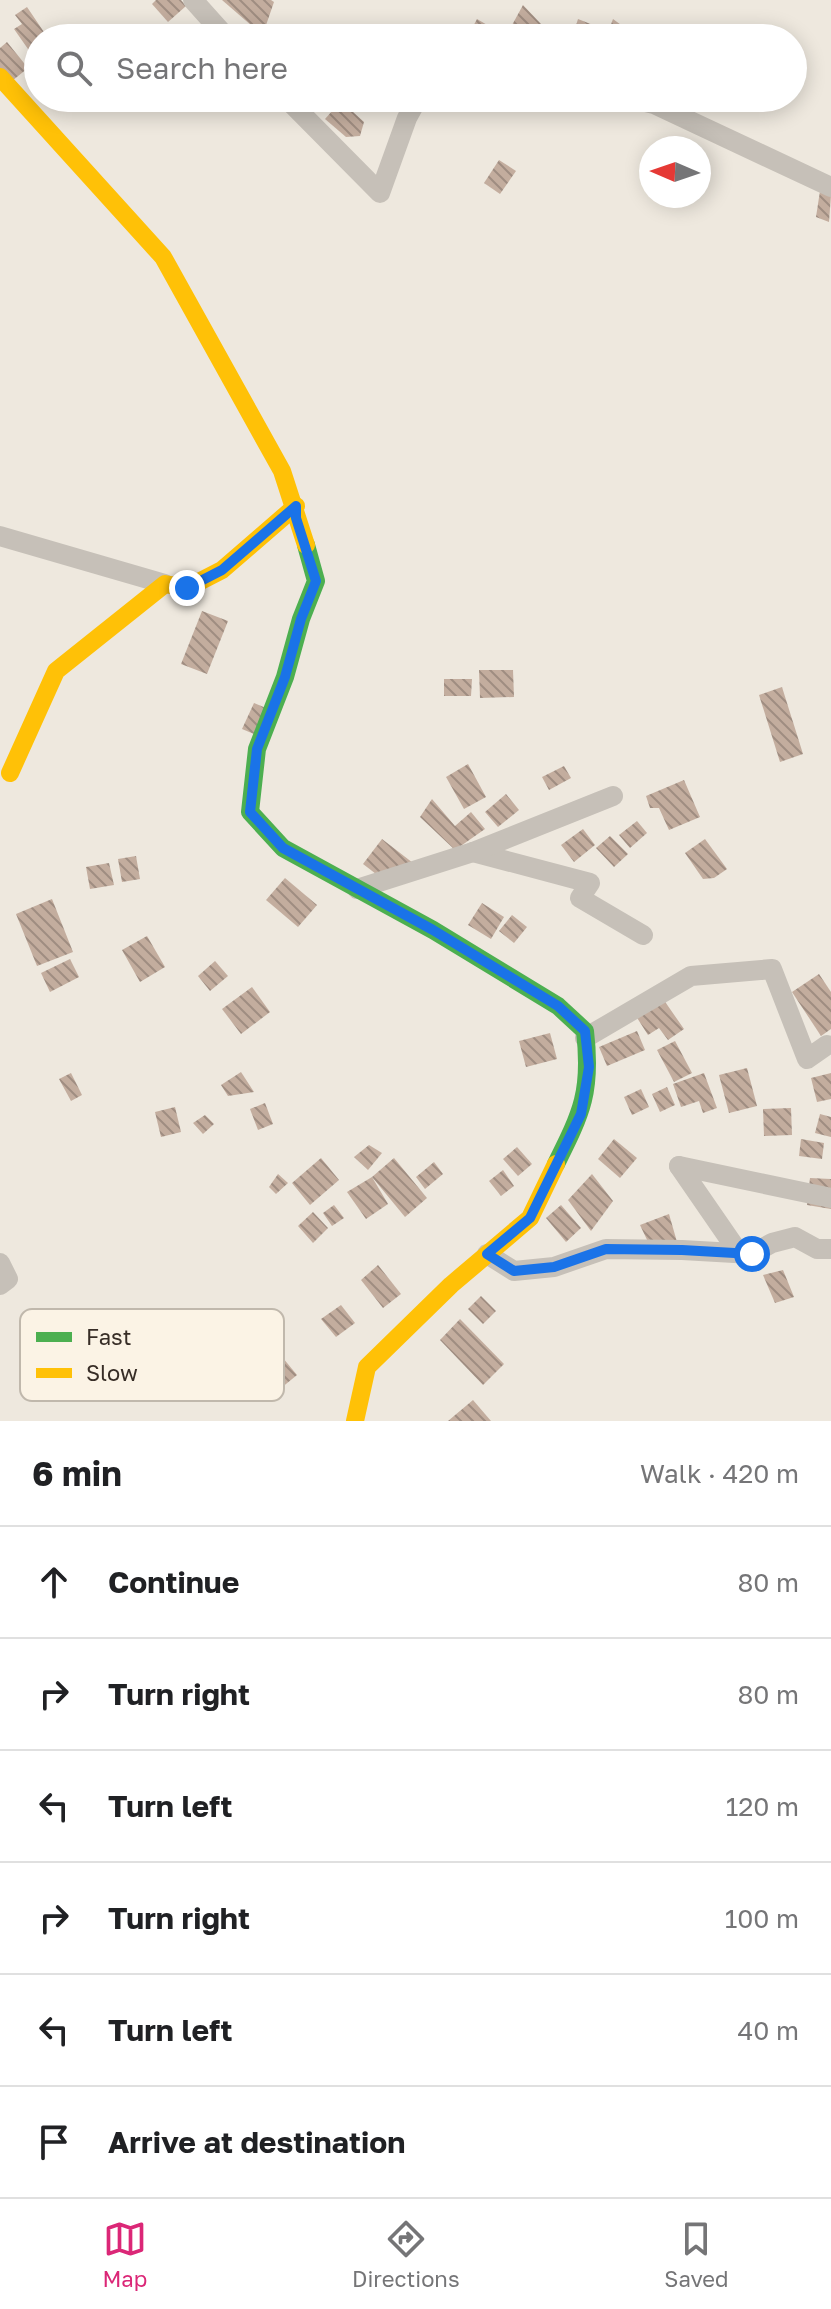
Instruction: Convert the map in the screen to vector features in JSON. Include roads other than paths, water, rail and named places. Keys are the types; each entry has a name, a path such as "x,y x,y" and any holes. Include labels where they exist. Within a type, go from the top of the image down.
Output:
{"street":[{"path":"193,0 214,24"},
{"path":"0,77 24,104"},
{"path":"32,112 163,257 282,471 296,506 296,518 316,581 301,619 285,677 257,749 250,812 283,848 433,930 558,1006 585,1031 589,1067 581,1114 530,1218 451,1285 367,1367 355,1421"},
{"path":"300,112 380,193 410,112"},
{"path":"671,112 831,187"},
{"path":"0,536 187,588 222,570 296,506"},
{"path":"10,773 56,671 165,584"},
{"path":"357,889 473,852 613,796"},
{"path":"473,852 590,883 580,898 643,935"},
{"path":"585,1038 691,976 772,969 807,1059 827,1045"},
{"path":"739,1253 679,1166 831,1198"},
{"path":"487,1254 514,1271 554,1267 606,1249 752,1254 772,1243 795,1237 817,1249 831,1249"},
{"path":"0,1263 8,1279 0,1285"}]}
